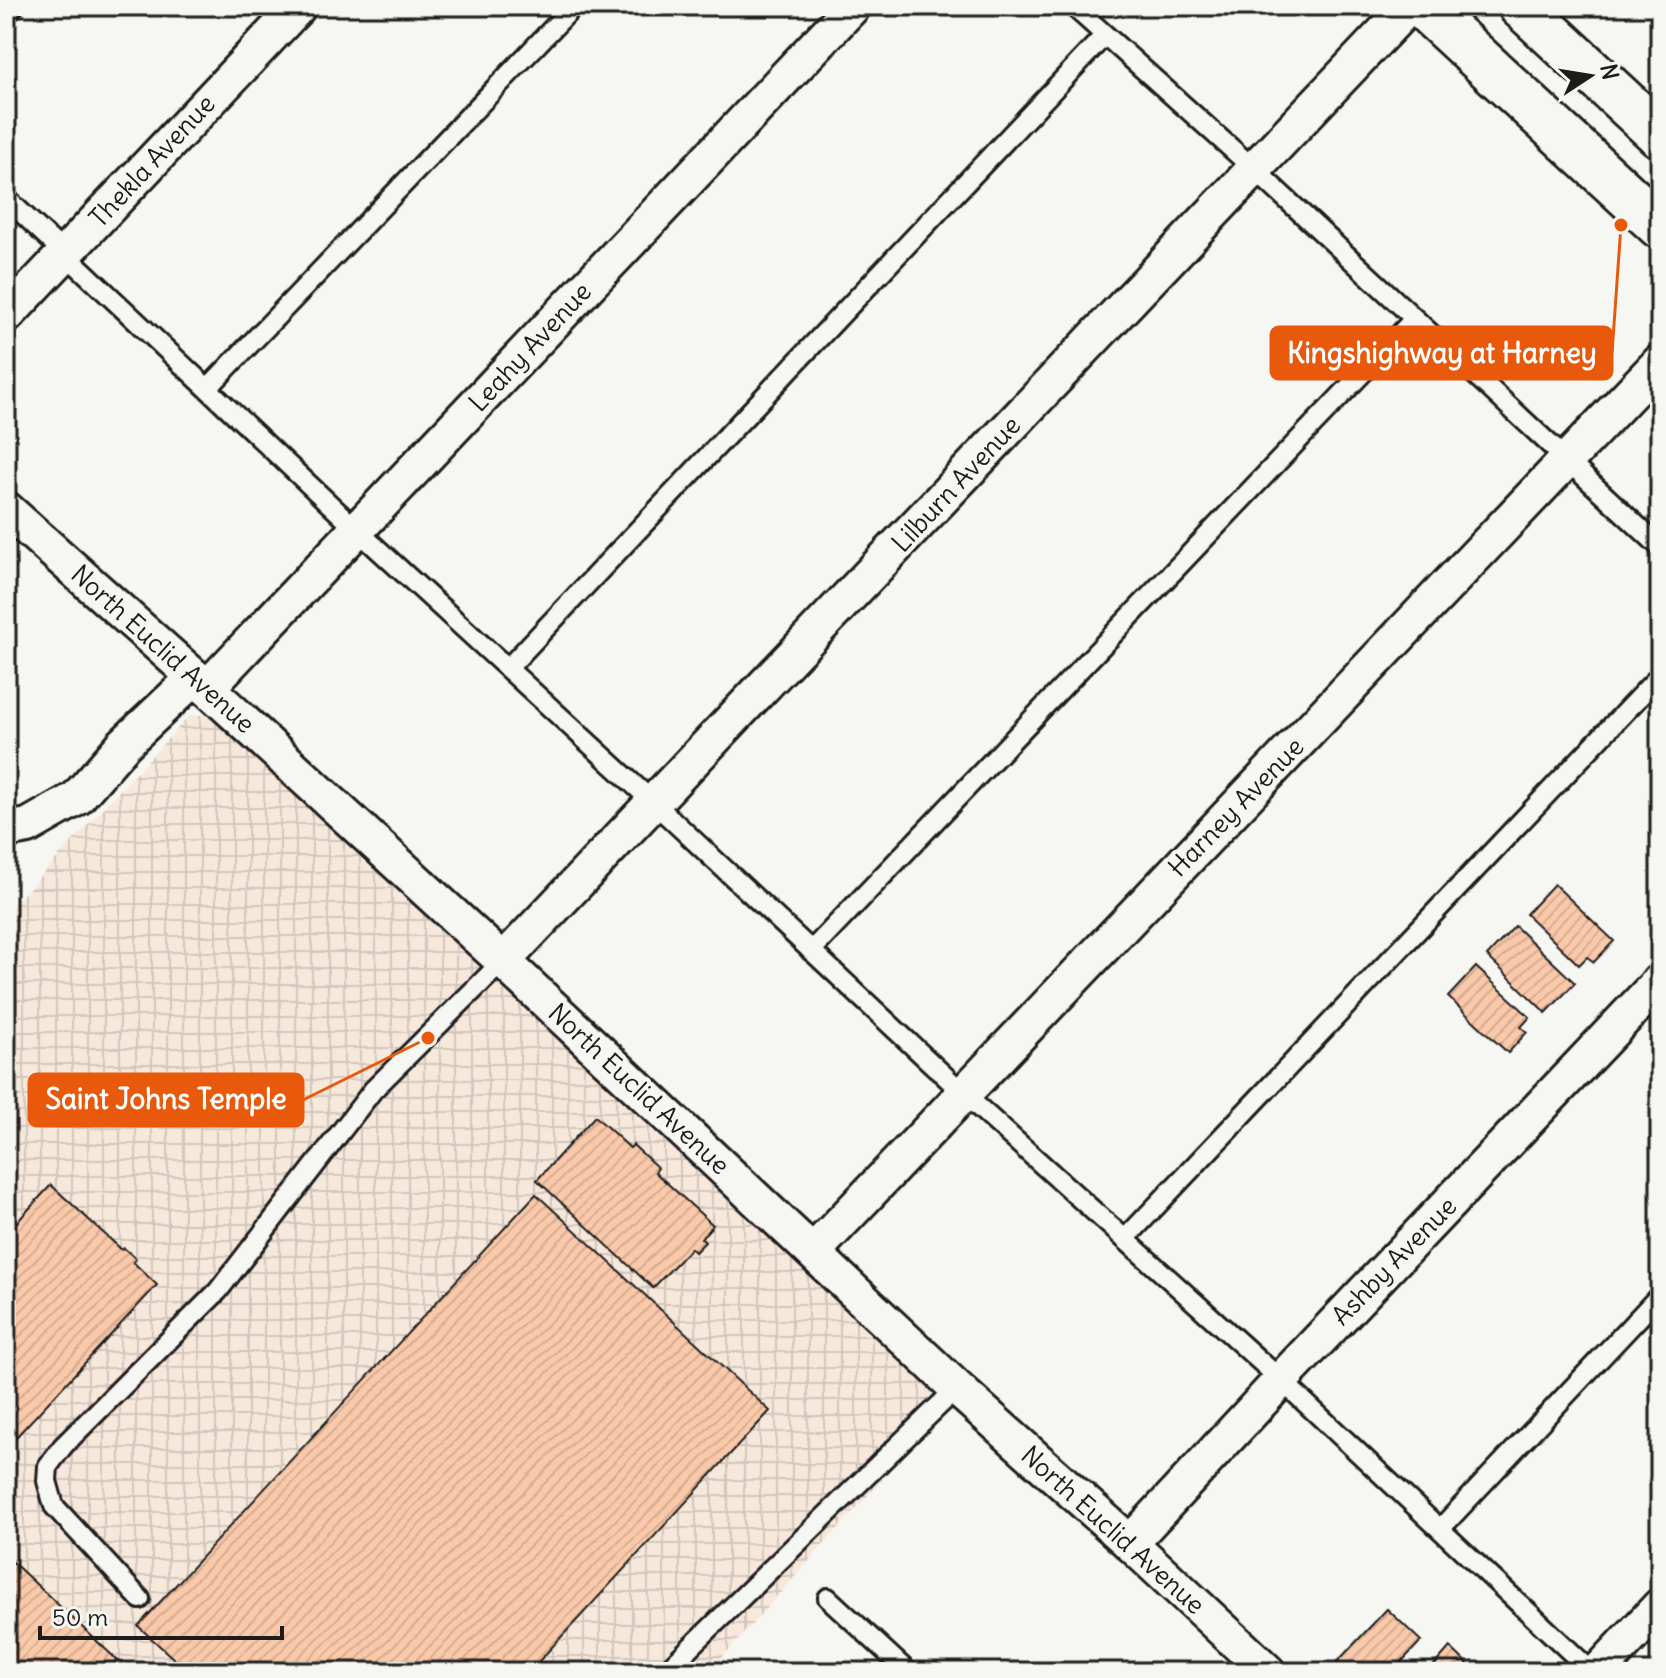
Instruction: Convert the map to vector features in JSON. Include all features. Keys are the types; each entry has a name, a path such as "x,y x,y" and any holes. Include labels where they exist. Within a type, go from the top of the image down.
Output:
{"main road":[{"path":"1422,6 1660,226"},
{"path":"1521,6 1660,135"}],"street":[{"name":"Thekla Avenue","path":"6,316 299,6"},
{"name":"Leahy Avenue","path":"6,830 28,826 77,798 124,744 201,683 357,530 853,6"},
{"name":"Lilburn Avenue","path":"503,961 1409,6"},
{"name":"Harney Avenue","path":"813,1252 1660,362"},
{"name":"North Euclid Avenue","path":"6,509 201,683 503,961 957,1388 1268,1672"},
{"name":"Ashby Avenue","path":"1130,1543 1660,981"},
{"path":"1595,1672 1660,1606"}],"lane":[{"path":"6,15 14,6"},
{"path":"208,388 574,6"},
{"path":"1073,6 1254,169 1660,547"},
{"path":"508,668 1104,36"},
{"path":"6,198 357,530 964,1094 1281,1380 1595,1672"},
{"path":"811,951 1414,319"},
{"path":"1125,1239 1660,675"},
{"path":"140,1599 54,1506 47,1481 48,1466 63,1446 218,1291 373,1090 503,961"},
{"path":"1441,1528 1660,1295"},
{"path":"665,1672 957,1388"},
{"path":"828,1598 908,1672"}],"shaded area":[{"path":"190,715 207,715 951,1403 709,1672 6,1672 6,913"}],"building":[{"path":"1554,884 1614,941 1594,962 1587,957 1579,965 1526,914"},
{"path":"1515,926 1575,983 1546,1013 1487,956"},
{"path":"1476,967 1530,1017 1521,1027 1527,1032 1508,1053 1448,997"},
{"path":"595,1116 658,1168 655,1172 713,1225 701,1238 705,1242 695,1252 691,1248 653,1288 537,1180"},
{"path":"51,1185 122,1250 124,1248 136,1259 133,1262 157,1285 7,1447 6,1234"},
{"path":"536,1194 770,1411 529,1672 188,1672 138,1626"},
{"path":"6,1556 130,1672 6,1672"},
{"path":"1387,1609 1421,1641 1392,1672 1348,1672 1337,1662"},
{"path":"1450,1647 1476,1672 1428,1672"}],"place":[{"name":"Kingshighway at Harney","path":"1621,225"},
{"name":"Saint Johns Temple","path":"428,1038"}]}
